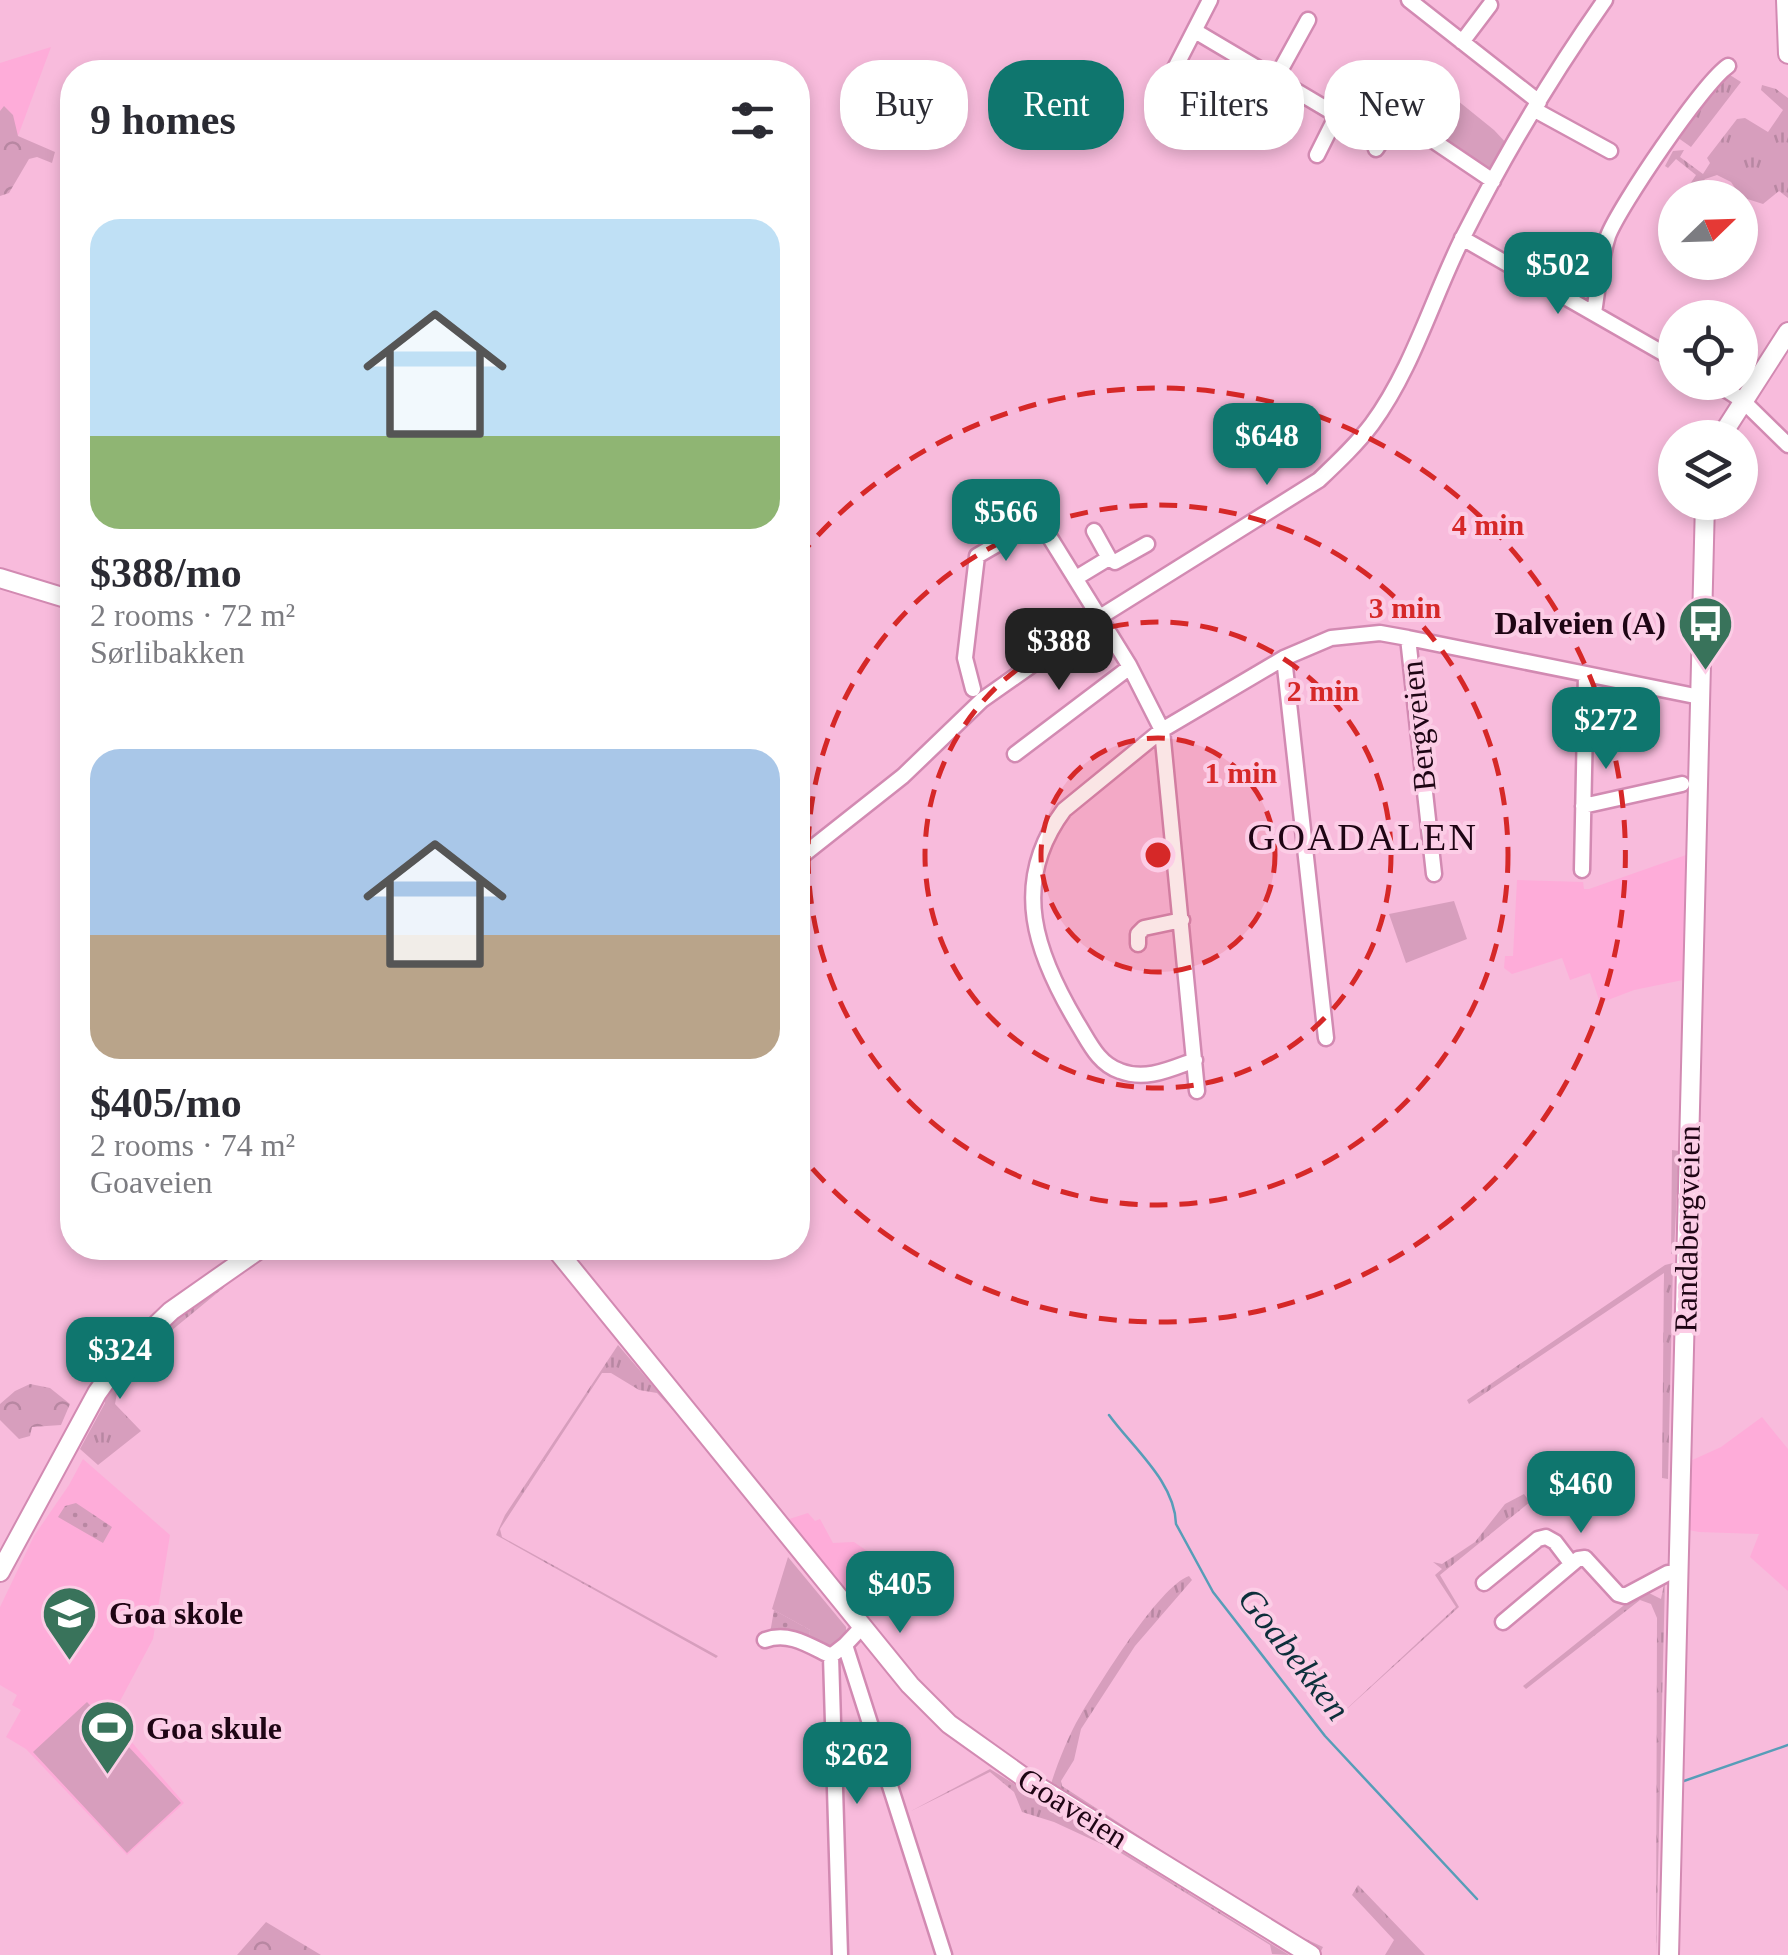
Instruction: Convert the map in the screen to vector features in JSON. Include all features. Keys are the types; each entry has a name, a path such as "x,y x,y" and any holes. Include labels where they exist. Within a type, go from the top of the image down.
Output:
{"main road":[{"path":"1786,0 1788,54"},
{"path":"1758,376 1788,332"},
{"path":"1730,420 1742,400"},
{"name":"Randabergveien","path":"1669,1955 1705,520"},
{"path":"0,578 60,596"},
{"path":"0,1572 97,1394 122,1358 171,1311 244,1260"},
{"name":"Goaveien","path":"565,1260 921,1698 961,1733 1028,1781 1311,1955"}],"street":[{"path":"1179,60 1210,0"},
{"path":"1409,0 1537,106 1610,151"},
{"path":"810,850 903,776 982,700 1100,618 1276,508 1338,463 1386,402 1462,238 1493,181 1605,0"},
{"path":"1462,42 1490,5"},
{"path":"1286,60 1308,20"},
{"path":"1195,31 1245,60"},
{"path":"1594,312 1601,266 1616,217 1703,94 1728,66"},
{"path":"1317,155 1324,141"},
{"path":"1446,150 1493,181"},
{"path":"1462,238 1658,350"},
{"path":"1742,400 1788,445"},
{"path":"973,689 964,658 977,556 1039,520 1130,667 1162,730 1197,1091"},
{"path":"1094,531 1114,562 1146,544"},
{"path":"1076,578 1109,558"},
{"path":"1195,1060 1154,1074 1134,1075 1115,1070 1099,1058 1049,975 1034,920 1036,869 1052,827 1064,810 1162,730 1284,658 1331,638 1352,634 1408,638 1700,697"},
{"name":"Bergveien","path":"1408,638 1434,874"},
{"path":"1284,658 1326,1038"},
{"path":"1015,754 1130,667"},
{"path":"1582,870 1586,674"},
{"path":"1583,806 1682,784"},
{"path":"1138,944 1138,934 1144,928 1182,920"},
{"path":"1484,1583 1546,1537 1571,1563"},
{"path":"1503,1622 1571,1563 1585,1558 1624,1596 1668,1572 1678,1572"},
{"path":"831,1656 862,1627"},
{"path":"766,1640 787,1637 831,1656"},
{"path":"845,1646 944,1955"},
{"path":"831,1656 840,1955"}],"shaded area":[{"path":"51,47 18,136 5,107 0,111 0,63"},
{"path":"1686,855 1683,980 1634,990 1600,1003 1590,973 1570,980 1562,958 1512,974 1504,968 1505,956 1513,956 1517,880 1583,882 1584,889 1589,889"},
{"path":"1762,1417 1788,1449 1788,1591 1750,1557 1759,1534 1699,1532 1689,1530 1685,1522 1688,1462 1721,1447"},
{"name":"Goa skole","path":"83,1459 170,1535 153,1639 111,1718 184,1803 127,1855 26,1749 6,1737 21,1710 12,1705 17,1695 0,1685 0,1607 34,1536"},
{"path":"808,1513 815,1521 820,1519 833,1543 854,1542 889,1566 900,1593 857,1613 783,1521"}],"green space":[{"path":"1722,70 1741,82 1691,147 1674,135"},
{"path":"1762,85 1776,89 1788,98 1788,198 1779,191 1763,204 1758,202 1758,180 1727,180 1717,175 1693,180 1696,175 1676,159 1668,168 1665,166 1673,151 1684,150 1680,157 1703,174 1710,163 1707,158 1737,119 1745,118 1768,132 1783,110 1761,90"},
{"path":"1460,103 1509,146 1487,171 1456,150 1460,150"},
{"path":"4,106 13,115 18,136 55,152 52,163 37,157 29,159 9,193 0,196 0,111"},
{"path":"1454,901 1467,939 1406,963 1389,914"},
{"path":"1672,1150 1679,1151 1671,1254"},
{"path":"1673,1263 1668,1479 1662,1478 1664,1273 1469,1404 1467,1400"},
{"path":"221,1281 226,1285 222,1289 121,1372 115,1404 141,1431 98,1465 80,1449 105,1403 104,1394 131,1353"},
{"path":"618,1345 686,1424 657,1393 639,1390 611,1373 602,1373 500,1529 502,1537 716,1658 496,1535 505,1515"},
{"path":"30,1384 50,1388 70,1404 61,1425 32,1427 30,1436 19,1439 0,1420 0,1404"},
{"path":"1524,1494 1530,1502 1440,1575 1459,1607 1327,1727 1456,1607 1435,1575 1442,1569 1433,1562 1442,1564 1475,1542 1505,1504"},
{"path":"76,1503 112,1527 103,1543 58,1517 65,1506"},
{"path":"788,1557 846,1627 846,1633 832,1651 809,1645 810,1630 772,1609"},
{"path":"1189,1576 1192,1580 1135,1646 1081,1729 1074,1760 1061,1781 1062,1786 1280,1927 1323,1947 1320,1953 1050,1787 1076,1723 1114,1661 1162,1598"},
{"path":"1665,1580 1656,1955 1657,1618 1651,1604 1640,1600 1526,1689 1523,1686 1643,1590 1661,1599"},
{"path":"774,1610 810,1630 809,1645 769,1639"},
{"name":"Goa skule","path":"87,1702 181,1803 127,1853 33,1752"},
{"path":"990,1769 1289,1955 1272,1954 1270,1945 1121,1853 1054,1822 1022,1812 1014,1792 990,1772 911,1811"},
{"path":"1358,1885 1425,1955 1385,1955 1394,1940 1352,1895"},
{"path":"266,1922 321,1955 237,1955"}],"waterway":[{"name":"Goabekken","path":"1109,1415 1161,1480 1176,1524 1213,1592 1325,1736 1477,1899"},
{"path":"1681,1782 1788,1745"}],"place":[{"name":"Dalveien (A)","path":"1705,672"},
{"name":"Goa skole","path":"70,1662"},
{"name":"Goa skule","path":"107,1777"}],"district":[{"name":"GOADALEN","path":"1363,837"}]}
